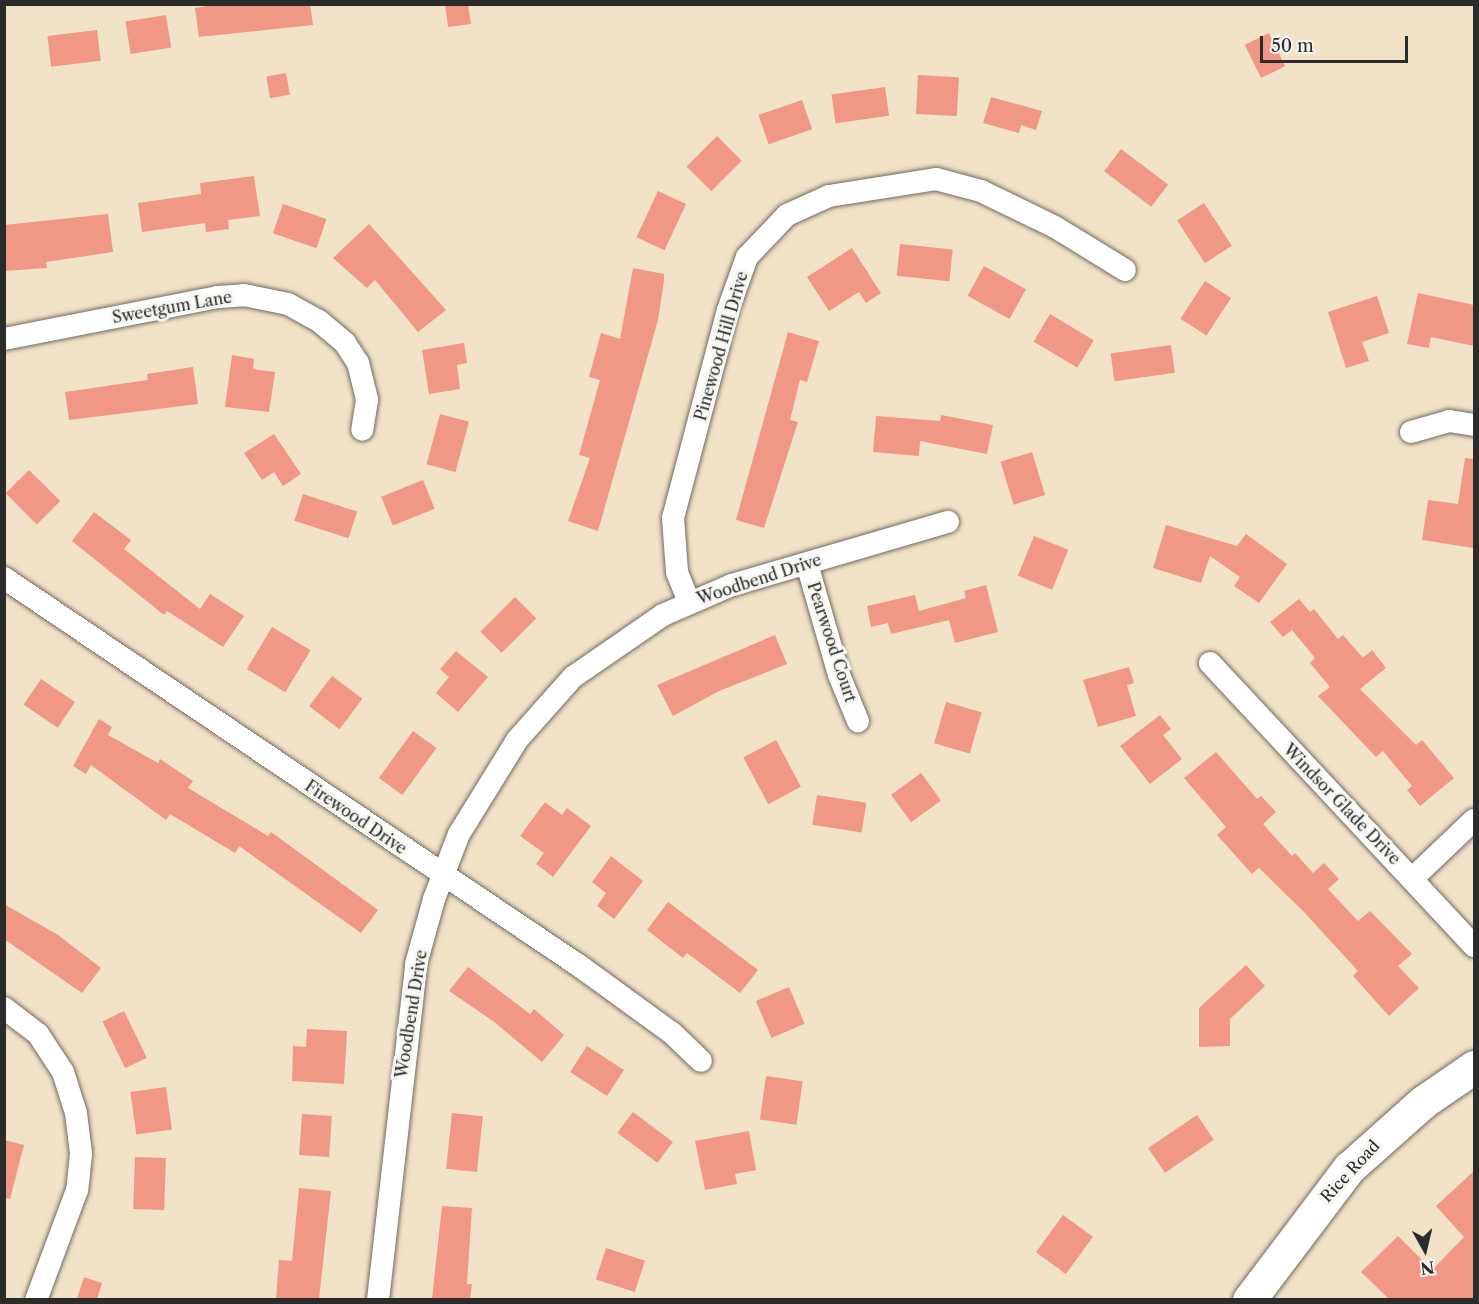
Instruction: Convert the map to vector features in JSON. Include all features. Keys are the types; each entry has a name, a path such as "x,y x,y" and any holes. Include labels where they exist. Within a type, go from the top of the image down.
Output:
{"street":[{"name":"Pinewood Hill Drive","path":"689,602 677,572 673,518 728,310 747,257 786,215 829,196 936,179 981,191 1055,227 1125,270"},
{"name":"Sweetgum Lane","path":"4,339 218,297 267,299 288,304 319,321 345,343 364,381 367,400 362,430"},
{"path":"1411,432 1449,421 1474,425"},
{"name":"Woodbend Drive","path":"378,1299 416,963 442,877 459,834 493,773 547,704 573,677 619,644 689,602 948,522"},
{"name":"Pearwood Court","path":"807,564 839,675 858,720"},
{"name":"Firewood Drive","path":"4,578 442,877 590,974 672,1033 701,1061"},
{"name":"Windsor Glade Drive","path":"1210,663 1474,946"},
{"path":"1413,878 1474,820"},
{"path":"4,1008 38,1034 63,1072 76,1113 81,1154 77,1190 36,1299"},
{"name":"Rice Road","path":"1249,1299 1349,1168 1423,1102 1474,1067"}],"building":[{"path":"219,4 310,4 313,25 199,37 195,8"},
{"path":"445,4 468,4 471,24 448,27"},
{"path":"166,15 171,48 131,54 126,21"},
{"path":"97,30 101,61 51,67 47,36"},
{"path":"1269,33 1285,66 1261,78 1245,45"},
{"path":"286,73 290,95 270,98 266,76"},
{"path":"918,75 959,77 957,116 916,114"},
{"path":"885,87 889,116 836,123 832,95"},
{"path":"991,97 1042,111 1036,130 1021,125 1019,133 983,123"},
{"path":"802,100 812,129 769,144 759,115"},
{"path":"717,136 742,161 711,191 687,166"},
{"path":"1121,149 1168,185 1151,207 1104,171"},
{"path":"254,176 260,216 228,220 229,229 206,232 205,223 142,232 138,203 201,194 200,183"},
{"path":"658,191 686,204 665,250 636,237"},
{"path":"1204,203 1232,246 1205,263 1177,220"},
{"path":"283,204 326,219 316,248 273,233"},
{"path":"108,214 113,252 46,262 47,268 4,271 4,225"},
{"path":"369,224 446,310 418,332 375,280 367,288 333,258"},
{"path":"900,244 953,250 949,281 897,276"},
{"path":"852,248 881,293 866,303 859,292 829,311 807,277"},
{"path":"984,266 1026,289 1009,319 968,296"},
{"path":"633,268 664,274 664,281 658,320 598,531 568,521 590,458 579,455 600,380 589,377 601,333 620,339"},
{"path":"1205,281 1231,298 1206,336 1180,319"},
{"path":"1418,293 1474,305 1474,346 1431,337 1429,348 1407,344"},
{"path":"1377,296 1389,333 1362,342 1369,361 1346,368 1328,312"},
{"path":"1050,314 1094,340 1077,368 1034,341"},
{"path":"788,332 819,341 807,382 800,380 790,420 798,422 764,528 736,520"},
{"path":"464,343 467,363 457,365 460,389 429,394 422,350"},
{"path":"1171,345 1175,373 1114,381 1111,353"},
{"path":"232,355 254,359 253,369 275,372 269,412 225,407"},
{"path":"193,367 198,404 69,420 65,392 148,380 147,374"},
{"path":"440,414 469,422 456,472 427,464"},
{"path":"941,415 993,425 987,454 920,441 919,456 873,452 876,416 940,421"},
{"path":"274,434 301,474 283,486 274,472 262,480 244,453"},
{"path":"1032,452 1045,495 1014,505 1000,462"},
{"path":"1465,458 1474,459 1474,548 1422,540 1428,500 1458,504"},
{"path":"29,470 60,501 37,524 6,493"},
{"path":"423,480 435,509 393,526 381,497"},
{"path":"303,494 357,512 349,538 294,521"},
{"path":"94,512 131,540 124,549 200,609 210,594 244,616 223,647 167,611 164,615 72,541"},
{"path":"1166,525 1237,546 1246,534 1287,564 1259,603 1234,586 1240,577 1210,556 1201,583 1153,568"},
{"path":"1034,536 1068,550 1052,590 1018,576"},
{"path":"986,585 998,632 955,643 949,620 891,634 888,623 871,627 867,606 915,595 919,611 966,598 964,591"},
{"path":"515,597 536,618 502,653 480,632"},
{"path":"1299,599 1310,612 1314,609 1338,639 1343,635 1363,658 1372,650 1386,668 1360,689 1416,745 1422,740 1454,778 1420,806 1407,790 1412,786 1383,751 1376,757 1318,696 1330,687 1310,663 1315,658 1292,630 1283,637 1270,622"},
{"path":"272,627 311,650 285,692 247,669"},
{"path":"775,635 787,664 719,691 673,716 657,685"},
{"path":"456,651 488,677 458,712 436,693 449,677 440,669"},
{"path":"1129,667 1134,683 1127,685 1136,716 1098,727 1083,680"},
{"path":"332,676 362,699 339,729 309,706"},
{"path":"41,679 75,702 58,728 24,705"},
{"path":"946,702 982,712 970,754 934,743"},
{"path":"1160,715 1171,729 1163,735 1182,759 1150,784 1120,746"},
{"path":"99,719 112,727 108,735 158,763 160,759 193,781 188,788 268,836 271,832 378,910 361,933 239,846 235,853 170,814 166,820 91,765 86,774 73,766"},
{"path":"413,731 436,748 402,795 379,778"},
{"path":"776,740 801,787 768,804 743,757"},
{"path":"1216,752 1257,799 1261,796 1276,812 1263,824 1292,856 1295,853 1313,873 1324,863 1339,879 1328,889 1358,921 1370,911 1412,954 1398,966 1419,988 1389,1016 1353,976 1358,971 1304,912 1259,868 1252,874 1217,835 1226,827 1184,778"},
{"path":"921,773 941,801 911,822 891,795"},
{"path":"817,795 866,803 862,832 812,825"},
{"path":"545,802 562,815 567,808 591,826 553,877 536,864 544,853 520,836"},
{"path":"611,856 643,881 614,919 597,906 606,893 592,882"},
{"path":"668,902 758,970 740,993 687,953 683,958 647,930"},
{"path":"4,904 58,935 101,968 82,993 4,939"},
{"path":"1246,965 1265,986 1230,1019 1230,1046 1199,1047 1199,1008"},
{"path":"468,967 530,1014 534,1009 564,1035 542,1062 493,1021 449,991"},
{"path":"789,987 805,1024 771,1038 756,1001"},
{"path":"124,1011 147,1058 125,1068 102,1022"},
{"path":"307,1029 347,1031 344,1084 292,1081 293,1046 306,1047"},
{"path":"587,1046 624,1070 607,1096 570,1072"},
{"path":"766,1076 803,1081 797,1125 760,1120"},
{"path":"166,1087 172,1130 136,1135 130,1092"},
{"path":"633,1112 673,1142 657,1163 617,1133"},
{"path":"452,1113 483,1116 477,1172 446,1169"},
{"path":"302,1114 332,1116 329,1157 299,1155"},
{"path":"1197,1115 1214,1140 1165,1173 1148,1148"},
{"path":"749,1131 756,1170 735,1174 737,1184 705,1190 695,1141"},
{"path":"4,1140 24,1145 10,1199 4,1198"},
{"path":"135,1157 166,1158 164,1210 133,1209"},
{"path":"1474,1171 1474,1299 1389,1299 1361,1272 1398,1236 1432,1270 1464,1237 1436,1206"},
{"path":"299,1188 331,1191 319,1299 276,1299 279,1260 292,1261"},
{"path":"442,1206 472,1208 467,1284 472,1284 470,1299 432,1299"},
{"path":"1063,1215 1093,1237 1066,1274 1036,1252"},
{"path":"606,1248 645,1261 635,1292 596,1279"},
{"path":"84,1277 102,1283 97,1299 77,1299"}]}
